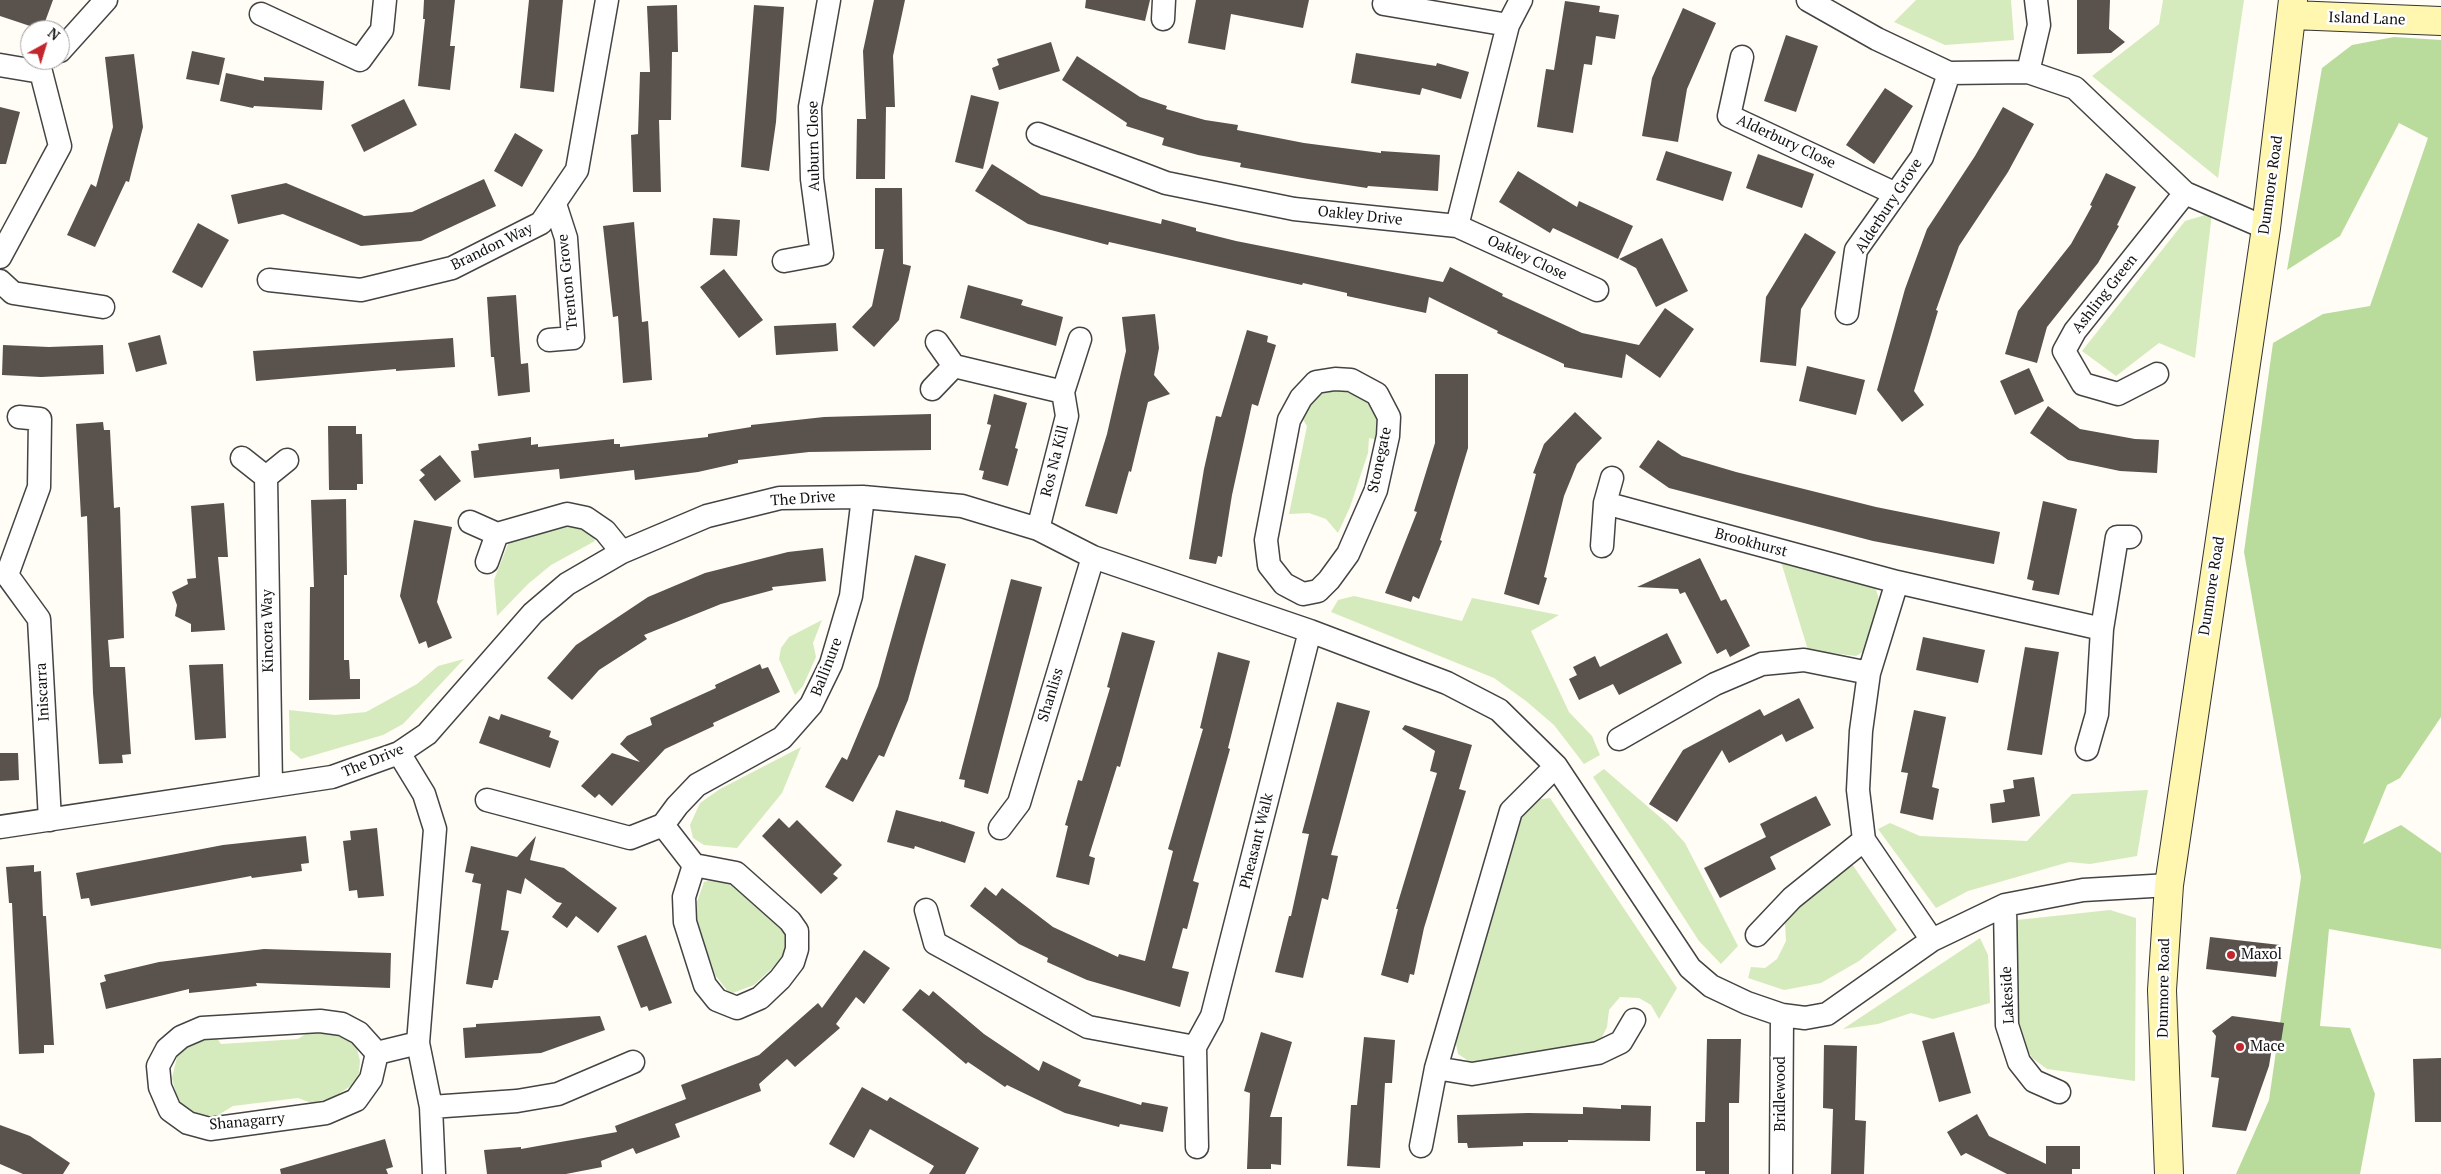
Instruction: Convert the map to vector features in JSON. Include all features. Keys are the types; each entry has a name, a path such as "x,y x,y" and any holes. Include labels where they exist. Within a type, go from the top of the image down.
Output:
{"main road":[{"name":"Island Lane","path":"2293,8 2441,21"},
{"name":"Dunmore Road","path":"2169,1174 2162,990 2169,885 2266,228 2293,8"}],"street":[{"path":"70,40 106,0"},
{"path":"261,14 360,60 382,30 385,0"},
{"name":"Brandon Way","path":"269,280 362,290 452,268 541,223 577,170 607,0"},
{"name":"Auburn Close","path":"784,261 822,254 812,179 810,107 829,0"},
{"path":"1457,226 1508,25 1521,0"},
{"path":"1808,0 1877,39 1949,73 2028,72 2074,88 2185,193 2266,228"},
{"path":"2028,72 2039,25 2036,0"},
{"path":"1384,4 1508,25"},
{"name":"Alderbury Close","path":"1742,57 1730,116 1896,194"},
{"path":"0,65 20,65"},
{"path":"0,257 60,146 48,70"},
{"name":"Alderbury Grove","path":"1847,313 1856,250 1922,157 1949,73"},
{"name":"Oakley Drive","path":"1038,134 1166,183 1294,209 1457,226"},
{"name":"Ashling Green","path":"2157,374 2118,394 2083,384 2064,352 2075,331 2185,193"},
{"name":"Trenton Grove","path":"550,340 573,338 566,238 555,204"},
{"name":"Oakley Close","path":"1457,226 1596,290"},
{"path":"0,282 13,294 103,307"},
{"name":"Ros Na Kill","path":"1038,529 1067,416 1064,392 1080,339"},
{"path":"937,342 954,366 1064,392"},
{"path":"932,388 954,366"},
{"name":"Stonegate","path":"1335,379 1351,380 1377,394 1389,417 1388,436 1376,490 1348,554 1330,580 1318,591 1303,594 1284,584 1269,565 1266,540 1289,420 1301,398 1316,382 1335,379"},
{"name":"Iniscarra","path":"19,417 40,419 38,488 4,574 39,619 50,820"},
{"path":"242,458 266,477 287,460"},
{"name":"Kincora Way","path":"266,477 271,786"},
{"path":"1602,546 1605,503 1612,478"},
{"name":"The Drive","path":"0,827 332,777 399,753 427,734 532,613 568,584 622,552 707,516 780,498 863,497 962,506 1038,529 1093,557 1301,628 1447,683 1499,710 1556,766 1690,968 1711,986 1747,1003 1782,1015 1805,1018 1827,1014 1932,940 2005,905 2083,890 2169,885"},
{"name":"Ballinure","path":"663,825 677,806 697,785 782,738 811,706 831,664 851,596 863,497"},
{"name":"Brookhurst","path":"1605,503 1897,582 2102,628"},
{"path":"470,522 497,534 567,514 586,518 605,531 622,552"},
{"path":"487,562 497,534"},
{"path":"2087,749 2097,714 2102,628 2117,537 2130,537"},
{"name":"Shanliss","path":"1000,828 1018,803 1093,557"},
{"path":"1897,582 1868,673 1861,731 1858,790 1864,840 1932,940"},
{"path":"1301,628 1303,594"},
{"name":"Pheasant Walk","path":"1195,1047 1212,1016 1301,628"},
{"path":"1620,739 1715,684 1762,664 1804,660 1868,673"},
{"path":"399,753 424,794 435,829 418,1043 431,1107 434,1174"},
{"path":"1421,1146 1436,1068 1511,812 1556,766"},
{"path":"487,800 630,838 663,825 694,865 736,873 790,921 796,931 797,948 793,962 780,979 760,998 737,1008 717,1000 705,986 685,922 684,897 694,865"},
{"path":"1757,935 1792,898 1864,840"},
{"name":"Lakeside","path":"2005,905 2007,1025 2019,1062 2034,1081 2059,1092"},
{"path":"926,910 935,942 1088,1027 1195,1047 1198,1147"},
{"name":"Bridlewood","path":"1781,1173 1782,1015"},
{"name":"Shanagarry","path":"320,1020 342,1024 359,1033 377,1054 371,1079 356,1100 326,1113 210,1128 188,1123 170,1110 160,1087 158,1066 167,1049 181,1037 202,1028 320,1020"},
{"path":"1436,1068 1472,1074 1598,1053 1621,1042 1634,1020"},
{"path":"377,1054 418,1043"},
{"path":"431,1107 517,1101 558,1094 633,1062"}],"green space":[{"path":"1916,0 2011,0 2014,40 1945,45 1894,22"},
{"path":"2163,0 2244,0 2218,178 2092,76 2159,24"},
{"path":"2394,37 2441,40 2441,717 2400,778 2387,785 2363,844 2401,825 2441,853 2441,949 2329,929 2320,1026 2350,1028 2375,1094 2360,1174 2236,1174 2269,1100 2301,877 2244,552 2273,343 2323,314 2370,306 2428,138 2399,123 2340,236 2287,270 2322,68 2352,45"},
{"path":"2212,213 2195,358 2159,343 2116,376 2082,351 2185,221"},
{"path":"1345,387 1359,393 1373,406 1381,422 1378,440 1369,438 1368,453 1350,507 1338,533 1326,519 1309,513 1289,514 1307,426 1302,418 1308,401 1325,390"},
{"path":"573,523 589,529 595,541 551,565 528,584 497,616 494,580 510,539"},
{"path":"1781,562 1864,581 1876,589 1879,600 1868,649 1856,656 1808,650"},
{"path":"1354,596 1462,621 1472,598 1559,615 1531,631 1569,712 1592,736 1600,755 1584,764 1554,725 1526,701 1494,678 1331,612 1338,600"},
{"path":"822,620 813,643 816,657 803,686 795,695 779,659 781,648 789,637"},
{"path":"464,659 403,724 383,735 301,759 290,750 289,710 335,715 366,712 417,684 438,666"},
{"path":"801,747 782,793 737,848 704,845 693,838 690,825 700,803 720,789"},
{"path":"1604,769 1668,824 1685,843 1738,946 1721,964 1699,941 1593,777"},
{"path":"2148,790 2137,856 2090,864 2069,862 1968,891 1936,908 1878,829 1890,823 1920,836 2027,841 2072,794"},
{"path":"1550,798 1677,988 1659,1019 1651,1005 1639,998 1620,997 1609,1010 1607,1027 1601,1039 1588,1046 1470,1062 1458,1054 1455,1038 1522,816 1534,800"},
{"path":"1852,864 1897,930 1859,961 1821,983 1784,990 1748,978 1751,967 1765,968 1777,959 1786,941 1785,923 1795,909"},
{"path":"717,878 734,883 786,932 784,957 754,985 730,994 715,975 697,921 697,902 704,882"},
{"path":"2110,910 2136,918 2135,1081 2047,1069 2032,1058 2021,1038 2014,1000 2017,920"},
{"path":"1980,938 1988,955 1990,1003 1933,1019 1911,1013 1878,1024 1843,1029"},
{"path":"310,1031 339,1034 356,1045 360,1061 358,1081 334,1097 312,1103 298,1098 233,1106 215,1117 185,1110 176,1094 172,1078 178,1053 197,1040 216,1037 221,1044 298,1039"}],"building":[{"path":"0,0 53,0 46,20 20,20 20,23 0,16"},
{"path":"424,0 455,0 450,46 455,46 450,90 418,86 425,19 423,19"},
{"path":"529,0 563,0 554,92 520,88"},
{"path":"874,0 905,0 893,56 895,107 886,107 885,179 856,179 857,119 866,119 863,51"},
{"path":"1086,0 1150,0 1145,21 1085,8"},
{"path":"1196,0 1309,0 1303,28 1231,14 1225,50 1188,43"},
{"path":"2077,0 2110,0 2109,29 2125,42 2111,53 2077,54"},
{"path":"1565,1 1600,6 1599,12 1619,15 1615,39 1596,36 1592,65 1584,64 1573,133 1537,127 1546,69 1554,70"},
{"path":"677,5 678,52 672,52 671,120 659,120 661,192 633,192 631,135 638,134 640,72 650,72 647,6"},
{"path":"754,5 784,7 776,122 769,171 741,167"},
{"path":"1683,8 1716,23 1687,89 1678,142 1642,136 1652,78"},
{"path":"1786,35 1818,46 1796,112 1764,101"},
{"path":"1051,42 1060,71 999,90 992,68 999,65 997,59"},
{"path":"192,51 225,58 219,85 186,79"},
{"path":"1356,53 1436,66 1437,63 1469,72 1461,99 1422,88 1420,95 1351,83"},
{"path":"134,54 143,127 129,182 126,181 95,247 67,235 91,184 96,187 113,127 105,57"},
{"path":"1077,56 1140,97 1167,106 1166,109 1205,120 1238,125 1237,130 1304,143 1381,153 1381,151 1440,155 1438,191 1368,186 1367,188 1308,179 1240,167 1241,163 1198,155 1162,145 1164,138 1126,126 1127,123 1062,80"},
{"path":"226,73 264,81 264,77 324,81 322,110 254,106 253,108 220,101"},
{"path":"1885,88 1913,106 1874,164 1846,145"},
{"path":"971,95 999,102 983,169 955,162"},
{"path":"404,99 417,125 364,152 351,125"},
{"path":"0,107 20,112 6,164 0,164"},
{"path":"2003,107 2034,124 2008,172 1959,246 1936,310 1938,311 1914,391 1924,405 1902,422 1877,390 1905,289 1927,229 1975,156"},
{"path":"515,133 543,150 522,187 494,171"},
{"path":"1666,151 1732,172 1723,201 1656,180"},
{"path":"1758,154 1814,174 1802,208 1746,188"},
{"path":"992,164 1041,195 1161,224 1162,219 1196,228 1196,231 1236,241 1443,282 1450,267 1503,294 1502,296 1582,333 1639,345 1665,308 1694,329 1660,378 1626,354 1622,378 1564,367 1564,364 1497,333 1498,331 1429,297 1426,313 1347,296 1347,293 1303,283 1302,285 1109,242 1108,245 1028,224 975,191"},
{"path":"1518,171 1577,207 1579,201 1633,226 1618,259 1553,228 1550,233 1499,202"},
{"path":"2106,173 2136,187 2117,225 2119,226 2098,263 2047,327 2037,363 2005,354 2018,311 2071,244 2092,206 2090,205"},
{"path":"484,179 496,206 421,241 361,246 283,214 238,224 231,195 286,183 364,216 412,212"},
{"path":"875,188 902,188 903,264 911,266 899,320 874,347 852,327 872,306 884,249 875,249"},
{"path":"713,218 740,220 737,256 710,255"},
{"path":"634,222 642,322 648,321 652,380 623,383 618,316 613,317 603,226"},
{"path":"198,223 229,240 202,288 172,272"},
{"path":"1805,233 1836,252 1801,309 1796,366 1760,362 1766,297"},
{"path":"1662,238 1688,291 1656,307 1636,268 1619,259"},
{"path":"724,269 763,320 739,338 700,287"},
{"path":"968,285 1023,300 1021,305 1063,317 1056,346 960,318"},
{"path":"516,295 521,364 528,363 530,392 498,396 494,357 491,357 487,297"},
{"path":"1155,314 1159,348 1154,375 1170,394 1148,402 1131,472 1129,471 1117,514 1085,506 1107,434 1126,351 1122,317"},
{"path":"836,323 838,351 776,355 774,326"},
{"path":"1247,330 1268,336 1267,342 1276,345 1258,406 1252,404 1232,495 1222,557 1218,556 1216,564 1189,559 1204,469 1216,416 1221,417"},
{"path":"160,335 167,364 136,372 128,343"},
{"path":"453,338 455,367 396,371 396,369 256,381 253,351"},
{"path":"3,345 49,347 103,345 104,374 41,377 2,375"},
{"path":"1807,366 1865,380 1856,415 1799,401"},
{"path":"2029,368 2044,401 2015,415 2000,381"},
{"path":"1435,374 1468,374 1468,448 1440,540 1442,541 1419,599 1413,596 1411,602 1385,593 1417,512 1414,511 1435,443"},
{"path":"994,394 1027,403 1015,448 1018,449 1008,486 982,479 984,471 979,470 991,425 987,424"},
{"path":"2048,406 2080,429 2135,439 2159,440 2157,473 2120,471 2068,460 2030,433"},
{"path":"1575,412 1602,438 1577,464 1564,496 1544,577 1547,578 1539,605 1504,594 1536,474 1533,473 1544,444"},
{"path":"931,414 931,450 809,452 738,460 738,463 698,472 635,480 634,470 560,479 559,469 474,478 471,451 479,450 478,444 531,437 531,445 538,444 538,447 614,439 614,444 620,444 620,447 708,437 708,434 751,427 751,425 824,417"},
{"path":"103,422 104,430 110,430 114,508 120,507 124,638 108,640 110,667 125,667 131,754 122,755 123,763 99,764 93,693 87,516 81,517 76,424"},
{"path":"328,426 356,426 356,434 362,434 363,484 357,484 357,490 329,490"},
{"path":"1658,440 1682,456 1736,472 1876,507 2000,532 1994,564 1873,541 1669,488 1639,467"},
{"path":"440,455 461,481 435,501 419,480 425,475 420,470"},
{"path":"346,499 347,575 344,575 344,660 349,660 350,679 360,679 360,699 309,700 310,587 314,587 311,500"},
{"path":"2043,501 2077,509 2059,595 2032,590 2034,581 2027,579"},
{"path":"224,503 228,557 218,557 225,630 191,632 191,624 175,616 177,605 172,592 188,584 187,579 196,578 191,506"},
{"path":"414,520 452,527 437,602 452,638 428,648 426,641 419,644 400,596"},
{"path":"823,548 826,581 772,587 773,590 721,604 644,635 647,639 599,670 572,700 547,678 576,645 648,597 705,573 788,552"},
{"path":"915,555 946,564 908,700 884,757 879,755 853,802 825,787 842,757 847,760 878,686"},
{"path":"1700,558 1721,601 1726,599 1750,646 1730,657 1726,649 1717,654 1685,592 1680,594 1678,589 1637,587"},
{"path":"1011,579 1042,587 988,794 964,787 965,780 959,779"},
{"path":"1122,632 1155,641 1120,767 1117,766 1089,856 1095,858 1089,885 1056,877 1068,826 1065,825 1078,780 1082,781 1110,688 1107,687"},
{"path":"1667,633 1682,663 1619,695 1613,684 1579,700 1569,679 1577,675 1573,667 1595,656 1600,667"},
{"path":"1923,637 1985,650 1978,683 1916,670"},
{"path":"2025,647 2059,652 2042,755 2007,750"},
{"path":"1218,652 1250,661 1228,748 1230,749 1193,881 1199,883 1187,929 1183,928 1172,968 1189,972 1180,1007 1087,980 1047,962 1048,958 1019,944 970,906 985,887 996,896 1002,888 1053,927 1118,957 1119,954 1145,961 1173,851 1168,849 1203,729 1200,728"},
{"path":"223,664 226,738 195,740 189,665"},
{"path":"760,664 762,669 768,667 780,692 713,723 714,726 665,749 612,806 599,794 595,798 581,786 612,753 640,762 620,744 627,736 652,725 650,718 716,688 715,685"},
{"path":"1799,698 1814,728 1786,742 1782,734 1729,763 1722,750 1677,822 1649,804 1683,750 1760,709 1764,716"},
{"path":"1337,702 1370,711 1331,855 1338,856 1328,900 1322,898 1303,978 1275,972 1289,916 1291,916 1309,834 1302,833"},
{"path":"1914,710 1946,717 1932,787 1939,789 1933,820 1900,813 1908,773 1901,772"},
{"path":"501,714 551,731 549,737 559,741 550,768 479,743 489,716 499,720"},
{"path":"1405,725 1472,745 1459,789 1466,791 1424,928 1414,975 1410,974 1408,983 1381,975 1398,909 1396,909 1437,773 1430,771 1435,751 1402,729"},
{"path":"0,753 18,753 19,780 0,781"},
{"path":"2034,777 2040,816 1992,823 1990,804 2005,802 2003,790 2014,788 2013,780"},
{"path":"1816,796 1831,825 1770,857 1776,869 1720,898 1704,868 1766,837 1760,824"},
{"path":"896,810 975,832 965,863 915,846 914,849 887,842"},
{"path":"779,818 789,828 797,820 842,865 833,874 838,878 821,894 762,836"},
{"path":"377,828 384,896 358,898 357,890 349,891 343,841 351,840 350,831"},
{"path":"306,836 309,863 301,864 302,871 252,878 251,876 91,906 89,898 81,899 76,873 223,845"},
{"path":"536,836 530,860 564,868 617,908 598,933 576,916 567,928 552,917 562,903 557,902 525,878 521,894 507,890 501,930 509,931 498,980 494,980 492,988 466,984 481,884 472,882 474,874 465,872 471,846 517,857"},
{"path":"34,865 34,872 41,871 43,916 46,916 54,1045 44,1045 44,1053 19,1054 12,903 9,903 6,867"},
{"path":"646,935 672,1003 649,1011 647,1006 641,1008 617,946"},
{"path":"2210,937 2280,945 2276,977 2206,969"},
{"path":"264,949 391,953 390,988 256,983 257,986 189,993 189,989 106,1009 100,983 106,981 104,975 159,962"},
{"path":"864,950 890,968 864,1004 856,997 836,1024 840,1028 795,1067 787,1059 759,1084 761,1091 675,1124 680,1137 636,1154 633,1148 601,1161 602,1167 566,1174 487,1174 484,1150 521,1147 521,1149 617,1132 615,1126 686,1099 681,1085 759,1055 818,1003 822,1008"},
{"path":"920,989 929,996 933,991 984,1034 1039,1071 1043,1061 1081,1080 1078,1086 1141,1105 1142,1102 1168,1107 1163,1132 1120,1124 1119,1127 1065,1113 1007,1085 1005,1087 968,1062 966,1064 902,1010"},
{"path":"600,1016 605,1030 541,1053 465,1058 463,1028 476,1027 476,1024"},
{"path":"2232,1016 2284,1023 2281,1042 2273,1041 2269,1066 2246,1131 2212,1127 2219,1078 2211,1077 2216,1036 2212,1031"},
{"path":"1261,1032 1292,1042 1270,1117 1282,1117 1281,1165 1271,1164 1271,1169 1247,1169 1250,1093 1244,1091"},
{"path":"1954,1032 1971,1093 1939,1102 1922,1041"},
{"path":"1364,1037 1395,1040 1392,1083 1385,1083 1380,1168 1347,1166 1351,1105 1357,1105"},
{"path":"1707,1039 1741,1039 1739,1103 1729,1103 1729,1174 1705,1174 1705,1171 1696,1171 1696,1122 1705,1122"},
{"path":"1824,1045 1857,1046 1855,1120 1866,1121 1864,1174 1831,1174 1833,1109 1823,1108"},
{"path":"2441,1058 2441,1122 2415,1122 2413,1059"},
{"path":"862,1087 887,1101 890,1097 979,1148 965,1174 929,1174 934,1166 870,1129 854,1158 829,1144"},
{"path":"1621,1105 1651,1106 1650,1141 1568,1140 1568,1142 1523,1142 1523,1146 1468,1148 1467,1143 1458,1143 1457,1115 1583,1114 1583,1107 1621,1109"},
{"path":"1977,1114 1989,1136 2046,1164 2046,1146 2080,1146 2080,1169 2072,1169 2072,1174 2007,1174 1966,1153 1961,1156 1947,1132"},
{"path":"0,1125 30,1136 70,1163 63,1174 23,1174 0,1164"},
{"path":"385,1139 393,1167 386,1169 388,1174 281,1174 280,1169"}],"place":[{"name":"Maxol","path":"2231,955"},
{"name":"Mace","path":"2240,1047"}]}
